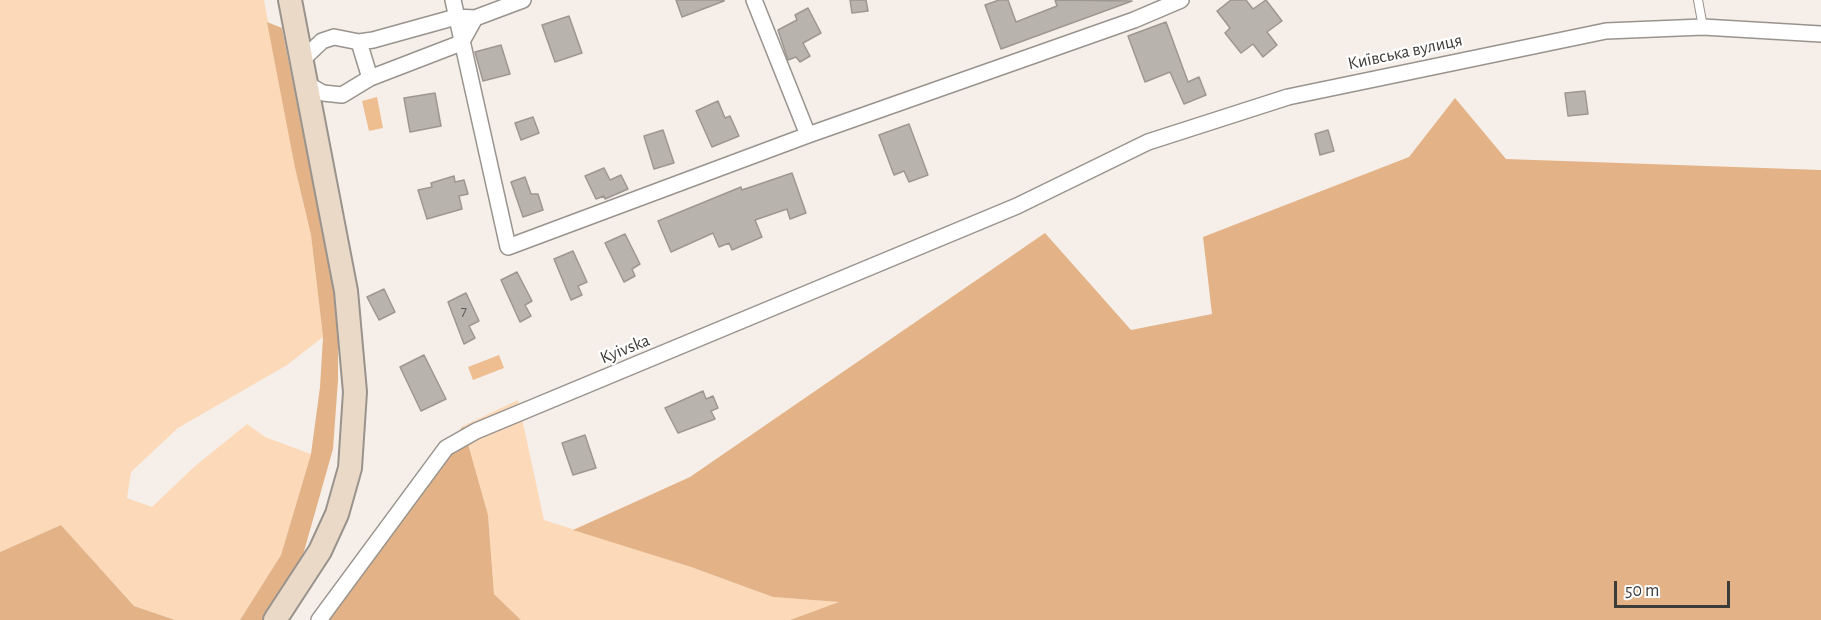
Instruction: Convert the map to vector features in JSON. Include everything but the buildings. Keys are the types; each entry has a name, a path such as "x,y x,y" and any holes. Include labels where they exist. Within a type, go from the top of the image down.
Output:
{"main road":[{"path":"275,620 320,551 337,514 350,468 355,392 346,291 290,0"}],"street":[{"path":"453,0 508,247 808,135 1134,20 1181,0"},
{"path":"302,60 322,40 344,38 359,42 456,17 475,18 523,0"},
{"path":"754,0 808,135"},
{"path":"307,84 323,93 342,95 370,78 461,43 475,18"},
{"path":"1703,27 1821,34"},
{"name":"Kyivska","path":"319,620 446,448 456,442 476,431 1017,206 1148,142 1288,97 1489,54 1606,31 1703,27"},
{"path":"359,42 370,78"}],"lane":[{"path":"1698,0 1703,27"}],"shaded area":[{"path":"0,0 264,0 295,168 311,235 323,337 287,365 178,428 131,472 127,498 152,507 194,467 247,424 265,437 311,454 281,555 240,620 175,620 134,606 61,525 0,552"},
{"path":"267,22 282,28 333,285 338,335 338,380 333,449 303,555 282,597 266,620 240,620 281,555 311,454 320,387 323,337 311,235 295,168"},
{"path":"377,97 383,128 369,131 362,101"},
{"path":"1455,98 1506,159 1821,170 1821,620 790,620 839,602 773,597 691,567 573,530 690,477 1045,233 1131,330 1212,314 1203,237 1409,157"},
{"path":"499,355 504,368 473,380 468,367"},
{"path":"518,400 544,520 691,567 773,597 841,602 790,620 521,620 494,594 488,515 463,426"},
{"path":"463,426 488,515 494,594 521,620 323,620"},
{"path":"61,525 134,606 175,620 0,620 0,552"}]}
